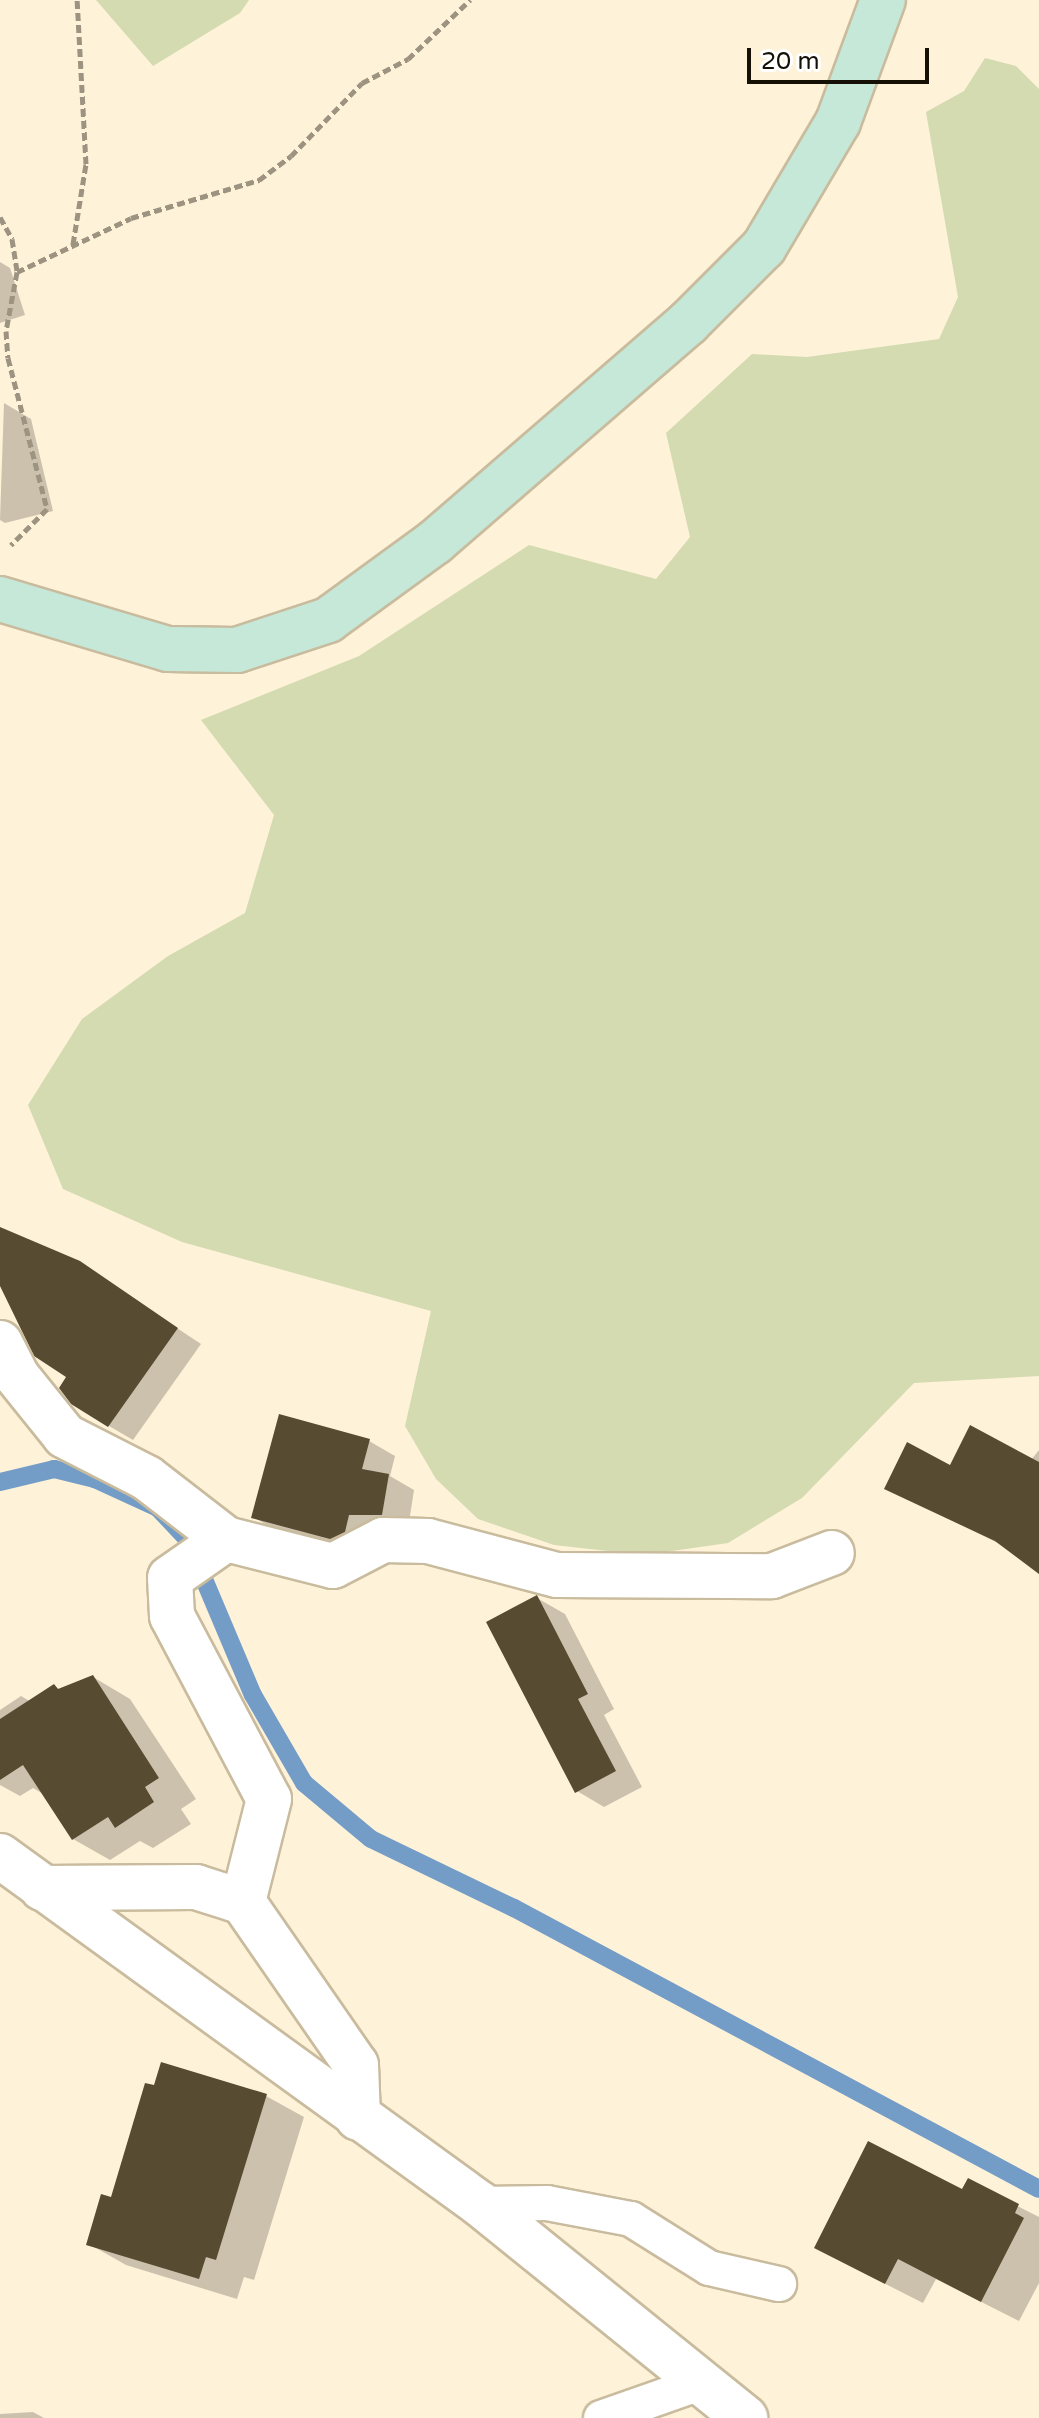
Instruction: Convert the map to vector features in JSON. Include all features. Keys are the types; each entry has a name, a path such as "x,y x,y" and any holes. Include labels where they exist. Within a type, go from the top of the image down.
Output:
{"street":[{"path":"2,599 168,649 237,650 328,620 435,542 688,323 764,247 838,122 883,0"},
{"path":"0,1343 16,1375 65,1436 147,1478 226,1539 333,1566 383,1540 428,1541 557,1575 673,1578 772,1576 832,1553"},
{"path":"226,1539 170,1578 172,1616 269,1799 243,1902"},
{"path":"0,1856 49,1888 358,2118 480,2204 745,2418"},
{"path":"0,1888 196,1887 243,1902 356,2065 358,2118"}],"lane":[{"path":"480,2204 547,2203 631,2219 709,2268 779,2284"},
{"path":"601,2418 703,2382"}],"path":[{"path":"73,245 86,164 77,0"},
{"path":"17,272 131,218 259,180 291,156 362,83 408,59 470,0"},
{"path":"0,217 12,239 17,272 6,331 8,358 47,509 4,555 2,599"}],"green space":[{"path":"96,0 249,0 240,13 153,66"},
{"path":"985,58 1016,66 1039,89 1039,1376 914,1383 802,1498 728,1543 644,1555 554,1545 478,1519 436,1479 405,1426 431,1311 182,1242 63,1189 28,1105 82,1019 168,956 245,913 274,815 201,720 359,656 529,545 656,579 690,537 666,433 752,354 807,357 939,339 958,297 926,112 964,91"}],"building":[{"path":"0,1227 80,1261 178,1328 108,1427 71,1404 59,1388 66,1377 34,1356 0,1286"},
{"path":"279,1414 370,1439 362,1469 389,1474 382,1515 349,1515 345,1532 330,1539 251,1518"},
{"path":"970,1425 1039,1462 1039,1574 995,1541 884,1489 907,1442 950,1465"},
{"path":"537,1595 588,1694 578,1699 616,1771 575,1793 486,1622"},
{"path":"93,1675 159,1778 145,1787 154,1802 115,1828 108,1817 72,1840 23,1765 0,1780 0,1719 54,1684 58,1689"},
{"path":"161,2062 267,2094 216,2260 206,2257 199,2279 86,2245 101,2194 111,2197 145,2083 154,2085"},
{"path":"868,2141 962,2189 968,2178 1019,2204 1015,2213 1024,2218 981,2302 898,2259 885,2284 814,2248"}],"waterway":[{"path":"0,1482 54,1469 95,1479 158,1508 187,1539 253,1695 304,1783 371,1839 514,1908 1039,2189"}]}
